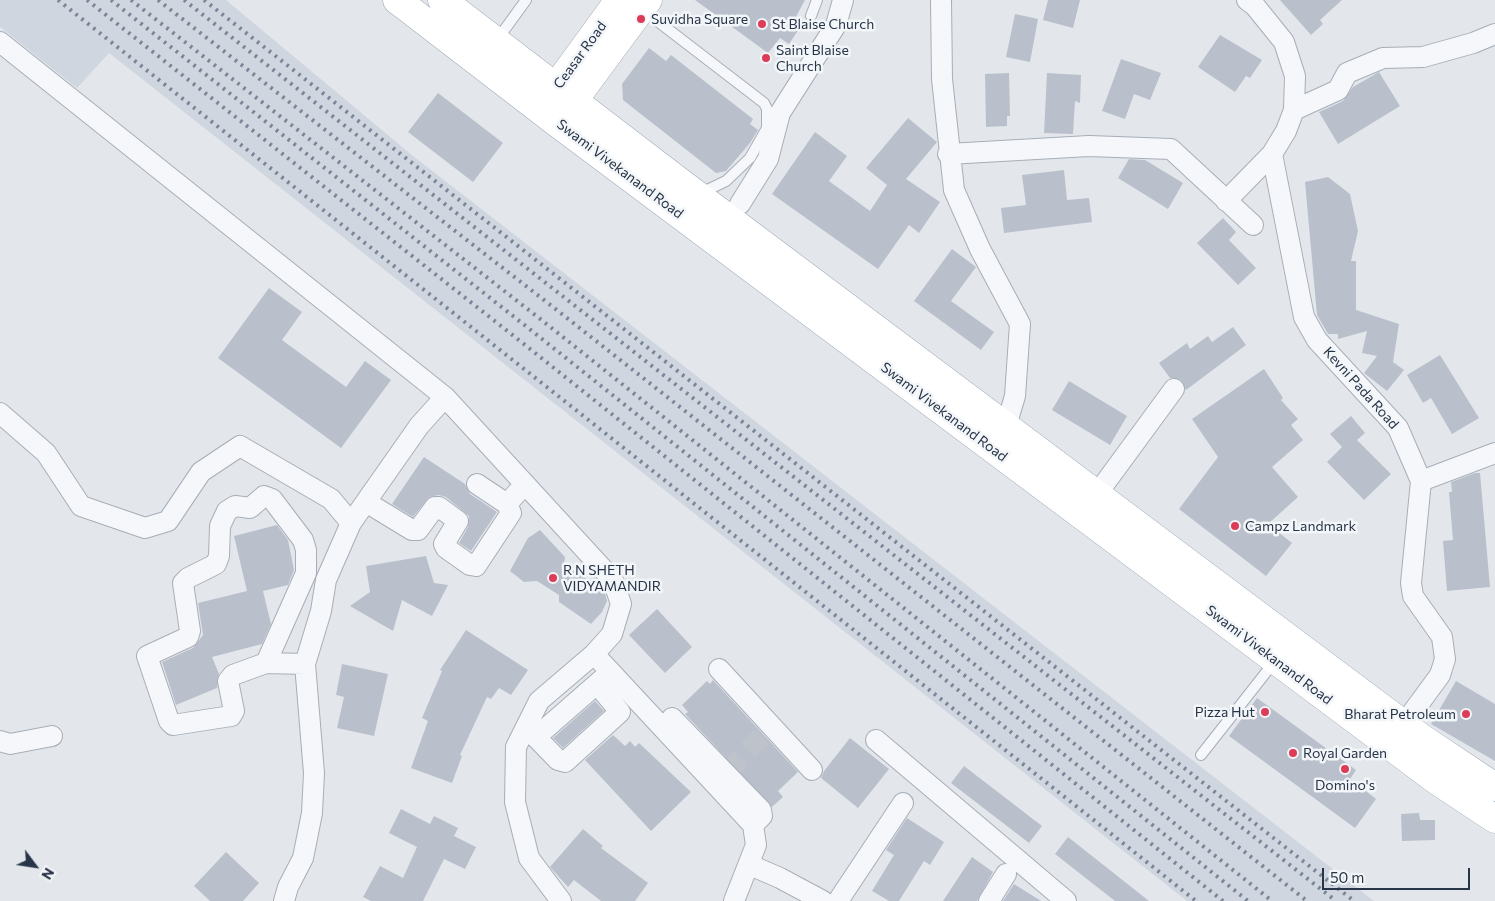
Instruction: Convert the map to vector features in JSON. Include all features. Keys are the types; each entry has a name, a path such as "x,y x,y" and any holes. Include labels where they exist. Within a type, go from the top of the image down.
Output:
{"main road":[{"name":"Swami Vivekanand Road","path":"397,0 548,116 730,222 1006,426 1097,494 1413,741 1436,780 1495,819"},
{"name":"Swami Vivekanand Road","path":"452,3 496,40 697,195 1276,660 1495,788"},
{"name":"Ceasar Road","path":"548,116 636,3"}],"street":[{"path":"730,222 768,159 780,113 836,25 843,0"},
{"path":"941,0 942,79 948,154 954,190 980,249 1020,324 1015,396 1006,426"},
{"path":"1226,201 1272,154 1286,131 1294,110 1295,76 1284,42 1253,2"},
{"path":"1294,110 1338,90 1347,73 1383,58 1423,57 1473,43 1495,34"},
{"path":"0,42 445,397 613,580 621,604 612,634 594,654 539,701 531,732"},
{"path":"948,154 1089,146 1171,150 1253,225"},
{"name":"Kevni Pada Road","path":"1272,154 1304,317 1317,340 1398,428 1421,481 1411,583 1413,596 1442,637 1445,659 1413,741"},
{"path":"1097,494 1174,389"},
{"path":"284,901 288,887 303,858 312,813 314,773 305,664 321,611 326,580 351,523 418,426 445,397"},
{"path":"0,413 46,453 81,506 145,528 168,520 201,472 240,446 331,499 351,523"},
{"path":"1421,481 1495,454"},
{"path":"366,502 412,530 418,530 435,507 438,507 458,521 444,544 446,548 470,565 476,566 512,513 507,504 477,484"},
{"path":"507,504 524,484"},
{"path":"266,663 306,573 306,550 303,540 272,499 264,496 250,508 235,506 230,508 221,520 218,561 183,583 189,634 185,638 148,654 146,657 169,721 173,725 231,716 234,711 228,685 230,677 266,663 305,664"},
{"path":"306,573 326,580"},
{"path":"531,732 558,760 565,762 620,712 594,654"},
{"path":"719,669 770,728 812,770"},
{"path":"562,901 529,858 515,802 516,747 531,732 604,678"},
{"path":"604,678 722,776"},
{"path":"672,718 722,776 753,825 756,845 750,865 734,901"},
{"path":"0,741 10,744 52,736"},
{"path":"876,740 1066,901"},
{"path":"838,901 903,802"},
{"path":"750,865 823,901"},
{"path":"989,901 1006,874"}],"lane":[{"path":"496,40 526,0"},
{"path":"811,16 817,0"},
{"path":"636,3 764,102 767,108 767,128 750,158 726,181 697,195"},
{"path":"1201,755 1276,660"}],"shaded area":[{"path":"0,0 226,0 413,156 1374,901 1187,901 109,53 77,88 0,27"}],"building":[{"name":"St Blaise Church","path":"695,0 805,0 792,24 799,29 789,44 780,38 768,53"},
{"path":"1048,0 1080,0 1073,28 1043,20"},
{"path":"1280,0 1342,0 1320,20 1323,24 1311,35"},
{"path":"1015,14 1038,19 1030,62 1006,57"},
{"path":"1220,35 1262,60 1250,78 1246,76 1235,92 1198,67"},
{"path":"649,48 666,61 671,55 753,119 750,124 758,130 750,143 726,171 716,173 623,100 622,84"},
{"path":"1121,59 1161,73 1150,100 1134,94 1125,119 1102,111"},
{"path":"1379,72 1400,106 1338,144 1319,112 1343,101 1353,87"},
{"path":"1009,73 1010,116 1007,116 1007,126 986,127 985,74"},
{"path":"1047,73 1081,75 1080,103 1075,101 1073,134 1044,133"},
{"path":"438,93 503,143 473,182 408,132"},
{"path":"908,118 937,142 906,179 940,202 919,233 909,225 878,269 772,194 815,132 847,156 829,181 870,211 887,185 866,168"},
{"path":"1129,159 1145,160 1183,183 1168,209 1118,178"},
{"path":"1064,170 1067,200 1089,198 1092,222 1004,233 1001,208 1026,205 1022,175"},
{"path":"1328,177 1350,194 1358,231 1351,261 1356,261 1356,310 1399,324 1393,362 1404,370 1387,391 1364,373 1377,356 1362,353 1367,331 1338,339 1338,334 1328,334 1317,315 1305,182"},
{"path":"1223,218 1236,232 1229,240 1256,268 1238,285 1197,243"},
{"path":"952,249 976,267 951,301 994,332 981,350 914,301"},
{"path":"269,288 302,312 282,340 346,387 365,361 391,380 341,448 218,358"},
{"path":"1233,327 1246,345 1186,390 1181,380 1170,378 1159,363 1187,343 1190,349 1208,336 1212,342"},
{"path":"1440,355 1479,418 1452,434 1431,398 1423,403 1407,375"},
{"path":"1264,369 1283,398 1281,400 1298,419 1291,425 1303,440 1272,467 1298,497 1268,524 1292,543 1266,576 1179,509 1218,457 1192,419"},
{"path":"1069,381 1127,416 1110,445 1052,410"},
{"path":"1351,416 1365,433 1357,440 1391,474 1364,500 1327,462 1342,447 1330,434"},
{"path":"424,457 465,484 470,494 497,512 471,551 459,543 468,527 469,516 446,497 439,495 429,497 413,517 392,504"},
{"path":"1480,473 1490,587 1447,591 1443,541 1453,540 1449,492 1452,492 1451,482"},
{"path":"277,525 288,540 294,570 288,585 263,591 271,624 262,644 212,657 219,674 217,688 176,705 162,662 193,648 203,635 198,603 247,591 234,536"},
{"name":"R N SHETH VIDYAMANDIR","path":"540,530 565,557 564,564 591,582 594,577 603,586 607,601 602,612 591,624 559,602 559,595 537,581 524,582 510,571 528,538"},
{"path":"426,556 434,583 448,585 432,616 402,600 393,631 350,606 370,592 366,566"},
{"path":"657,609 692,647 665,673 629,635"},
{"path":"466,630 528,670 511,695 499,688 491,699 487,697 460,755 462,756 452,783 411,768 428,721 422,718 442,671 440,670"},
{"path":"342,664 388,674 374,736 337,728 344,697 336,695"},
{"path":"713,680 798,772 778,791 783,797 772,807 685,714 688,712 682,705 707,681 710,684"},
{"name":"Bharat Petroleum","path":"1456,681 1495,704 1495,761 1431,724"},
{"name":"Royal Garden","path":"1257,698 1356,770 1350,779 1376,799 1355,828 1229,736"},
{"path":"595,701 604,711 563,748 553,738"},
{"path":"613,735 625,746 630,741 635,747 639,743 691,792 651,831 585,760"},
{"path":"850,738 889,769 858,808 821,778 824,771"},
{"path":"964,766 1042,826 1029,843 951,783"},
{"path":"401,809 430,824 434,816 458,828 454,836 476,847 465,869 444,859 423,901 371,901 363,897 380,866 403,878 417,847 389,833"},
{"path":"1419,813 1420,820 1435,820 1435,840 1402,841 1401,814"},
{"path":"907,818 944,842 930,865 924,861 899,901 889,901 872,891 894,855 886,850"},
{"path":"583,829 603,846 601,848 648,883 635,901 601,901 574,880 568,887 550,867"},
{"path":"1068,837 1149,901 1115,901 1055,854"},
{"path":"226,852 259,883 243,901 210,901 194,886"},
{"path":"972,857 993,872 977,901 943,901"},
{"path":"1014,884 1041,901 1003,901"}],"tunnel":[{"path":"727,772 769,729"}],"railway":[{"path":"58,0 1196,901"},
{"path":"87,0 515,337 1223,901"},
{"path":"111,0 527,327 1248,901"},
{"path":"131,0 539,318 1272,901"},
{"path":"158,0 553,307 1307,901"},
{"path":"184,0 1336,901"},
{"path":"204,0 1354,901"}],"place":[{"name":"Suvidha Square","path":"641,19"},
{"name":"St Blaise Church","path":"762,24"},
{"name":"Saint Blaise Church","path":"766,58"},
{"name":"Campz Landmark","path":"1235,526"},
{"name":"R N SHETH VIDYAMANDIR","path":"553,578"},
{"name":"Pizza Hut","path":"1265,712"},
{"name":"Bharat Petroleum","path":"1466,714"},
{"name":"Royal Garden","path":"1293,753"},
{"name":"Domino's","path":"1345,769"}]}
